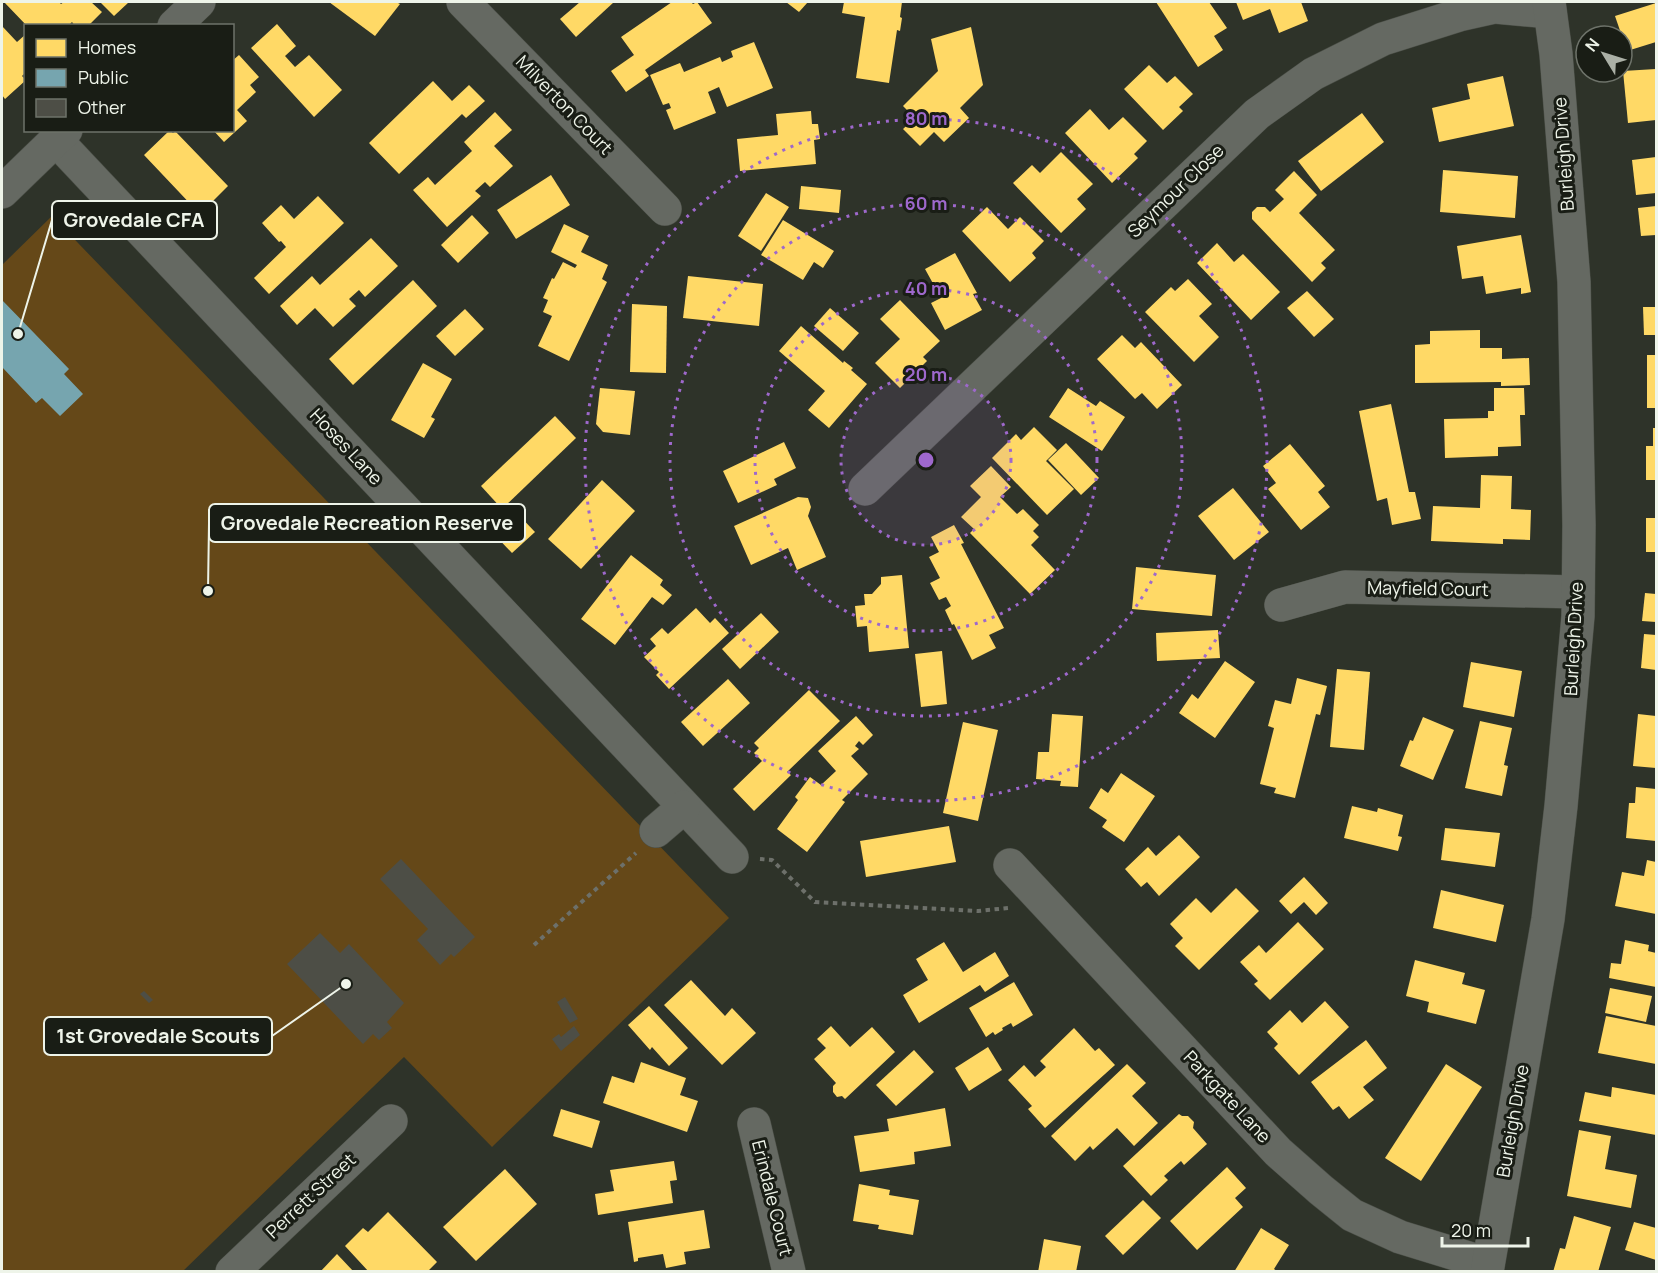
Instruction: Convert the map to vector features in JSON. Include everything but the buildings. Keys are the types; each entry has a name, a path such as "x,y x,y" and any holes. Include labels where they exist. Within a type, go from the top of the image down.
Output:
{"street":[{"path":"176,24 199,2"},
{"name":"Milverton Court","path":"463,2 664,208"},
{"name":"Seymour Close","path":"865,489 1257,114 1313,74 1383,39 1459,15 1495,7 1550,7"},
{"name":"Burleigh Drive","path":"1488,1268 1548,920 1578,616 1579,525 1574,282 1556,54 1550,7"},
{"path":"2,192 61,135"},
{"name":"Hoses Lane","path":"61,135 732,857"},
{"name":"Mayfield Court","path":"1281,605 1346,587 1578,592"},
{"path":"656,831 684,807"},
{"name":"Parkgate Lane","path":"1010,865 1278,1152 1320,1190 1352,1215 1400,1237 1488,1268"},
{"name":"Perrett Street","path":"232,1272 391,1121"},
{"name":"Erindale Court","path":"754,1124 789,1272"}],"path":[{"path":"534,945 635,854 656,831"},
{"path":"732,857 772,860 815,902 978,911 1048,905"}],"shaded area":[{"path":"52,216 729,918 492,1147 404,1057 183,1271 2,1272 2,265"}],"place":[{"name":"Grovedale CFA","path":"18,334"},
{"name":"Grovedale Recreation Reserve","path":"208,591"},
{"name":"1st Grovedale Scouts","path":"346,984"}]}
